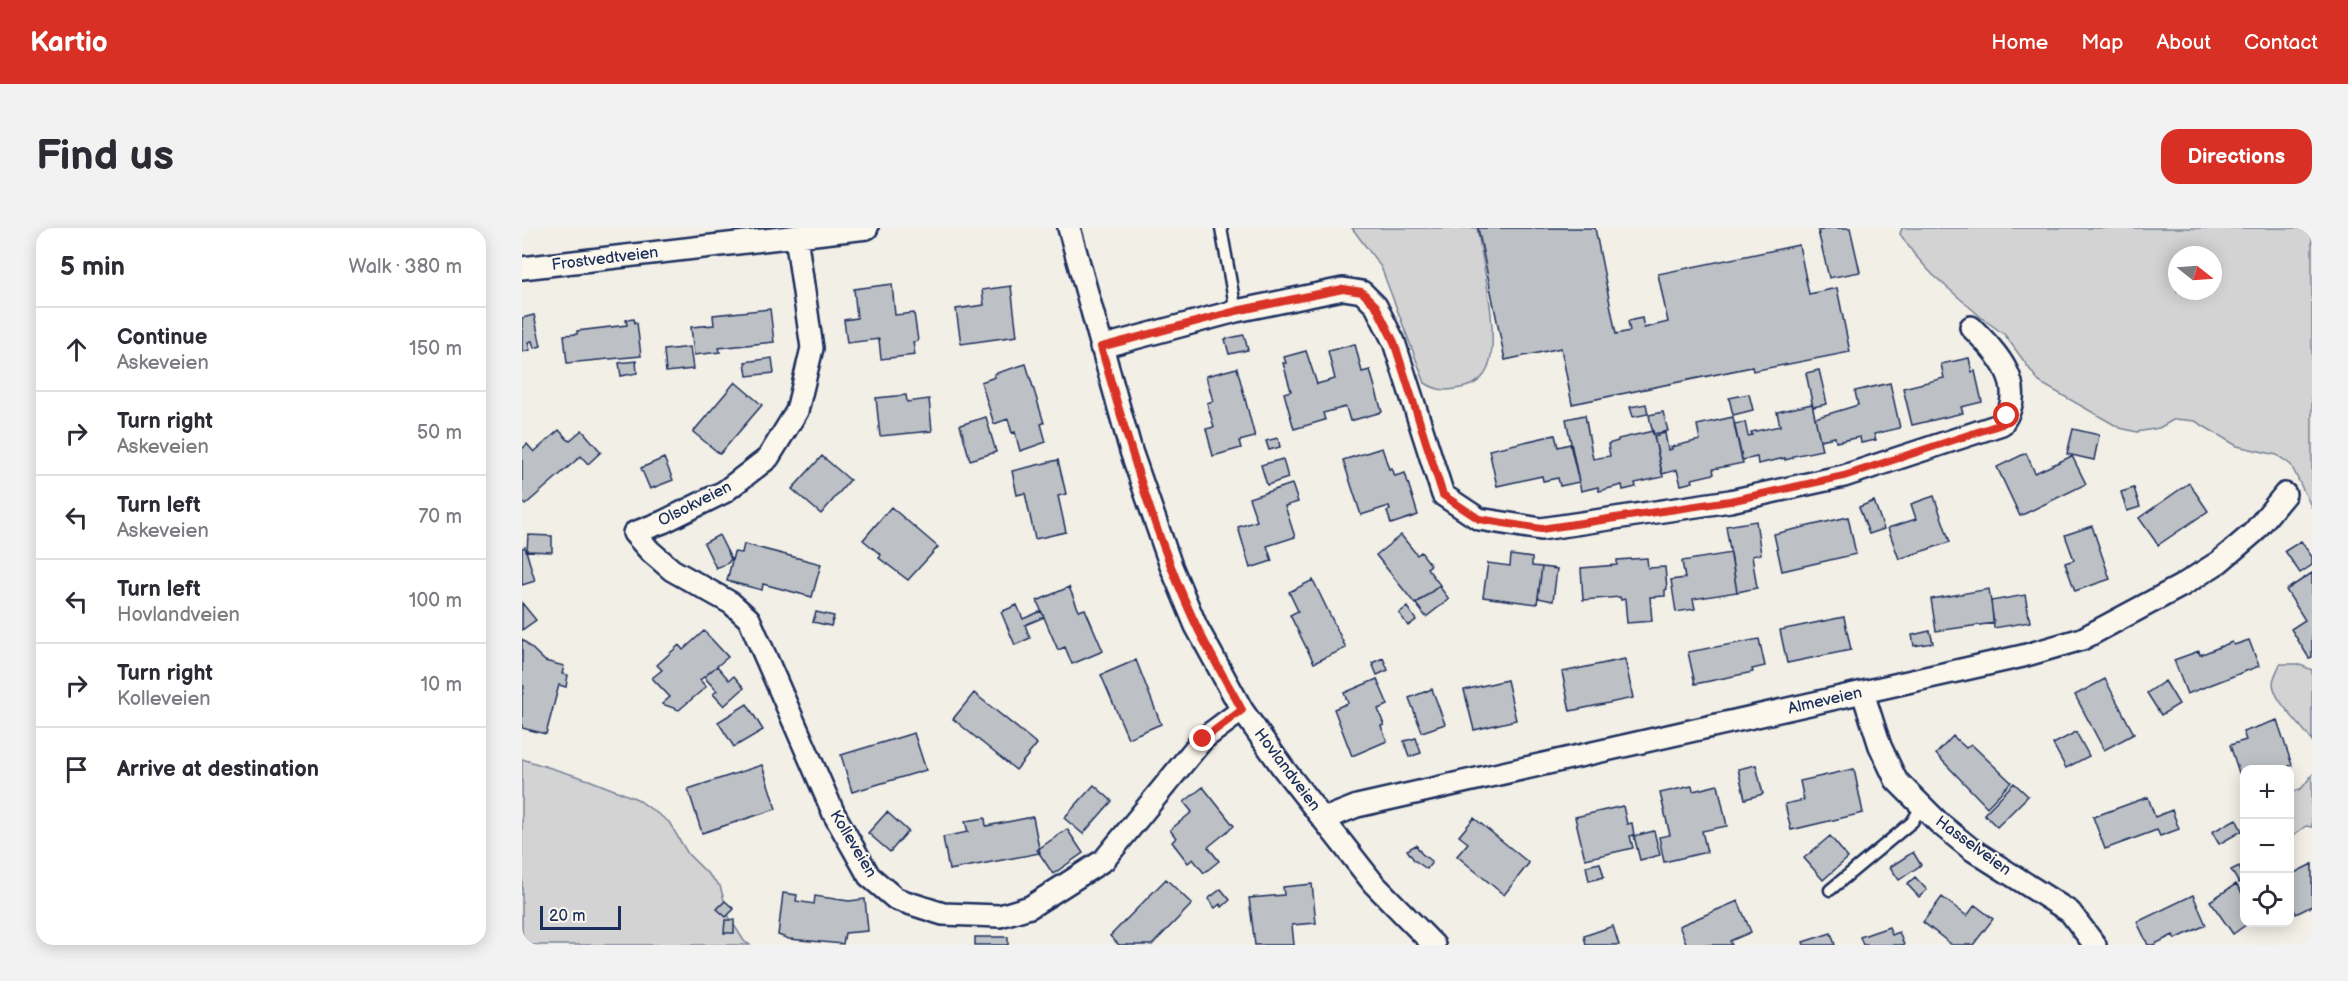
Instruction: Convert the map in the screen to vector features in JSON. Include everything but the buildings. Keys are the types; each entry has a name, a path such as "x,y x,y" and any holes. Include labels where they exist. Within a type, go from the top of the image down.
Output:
{"street":[{"name":"Frostvedtveien","path":"522,268 867,228"},
{"name":"Hovlandveien","path":"1070,228 1131,451 1171,566 1196,626 1242,710 1283,768 1374,884 1434,945"},
{"name":"Olsokveien","path":"634,533 663,522 724,492 768,458 797,411 812,348 796,236"},
{"path":"1101,347 1236,311 1343,289 1362,292 1376,306 1394,342 1443,495 1479,519 1541,529 1730,501 1844,476 2002,424 2013,404 2014,389 1997,353 1971,327"},
{"name":"Almeveien","path":"1324,819 1357,806 2023,657 2082,639 2219,562 2253,533 2285,494"},
{"name":"Kolleveien","path":"634,533 672,570 731,603 749,619 834,814 869,876 896,899 943,914 1000,916 1030,907 1104,860 1203,739 1242,710"},
{"name":"Hasselveien","path":"1863,693 1880,746 1896,780 1939,823 1971,849 2070,912 2095,945"}],"lane":[{"path":"1221,228 1236,311"},
{"path":"1830,890 1912,822 1922,806"}],"shaded area":[{"path":"1352,228 1477,228 1492,326 1490,363 1478,381 1468,386 1449,390 1435,388 1425,383 1381,267"},
{"path":"1902,228 2312,228 2312,508 2291,465 2277,455 2237,446 2195,421 2175,419 2159,428 2137,432 2120,428 2039,382 2005,335 1932,274 1900,234"},
{"path":"2280,664 2298,664 2312,670 2312,741 2274,690 2273,682"},
{"path":"522,759 589,780 637,799 669,822 688,854 720,886 729,917 744,941 750,945 522,945"},
{"path":"2312,775 2312,827 2306,826 2294,834 2294,792 2302,788"}],"route":[{"path":"1203,739 1242,710 1196,626 1171,566 1131,451 1101,347 1236,311 1343,289 1362,292 1376,306 1394,342 1443,495 1479,519 1541,529 1730,501 1844,476 2002,424 2007,416"}]}
